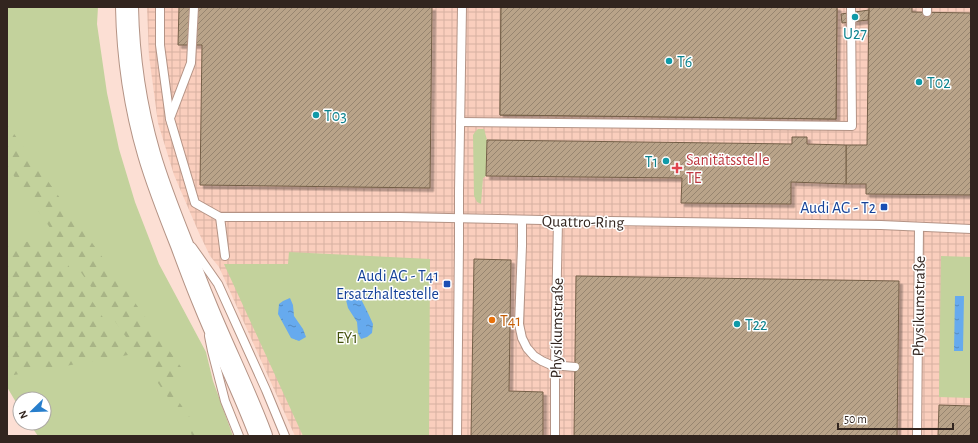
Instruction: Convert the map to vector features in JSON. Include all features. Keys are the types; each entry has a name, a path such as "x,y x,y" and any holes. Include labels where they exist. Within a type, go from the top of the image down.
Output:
{"main road":[{"path":"127,7 130,56 137,105 151,160 175,228 204,302 261,436"}],"lane":[{"path":"160,7 160,45 170,119 195,203 220,217 225,256"},
{"path":"170,119 191,63 194,7"},
{"path":"457,436 458,191 462,7"},
{"path":"460,122 852,126 851,7"},
{"name":"Quattro-Ring","path":"220,217 400,217 919,227"},
{"path":"522,220 519,324 522,338 527,348 534,356 542,361 552,365 575,367"},
{"name":"Physikumstraße","path":"555,436 558,221"},
{"path":"919,227 971,229"},
{"name":"Physikumstraße","path":"917,436 919,227"},
{"path":"175,228 192,247 218,284 263,383 285,436"},
{"path":"204,302 212,351 225,401 239,436"}],"shaded area":[{"path":"147,7 971,7 971,436 295,436 219,267 210,256 174,175 158,123 149,56"}],"green space":[{"path":"7,7 98,7 97,24 107,93 119,149 135,202 159,264 206,352 213,381 233,436 38,436 35,431 52,431 52,391 12,391 12,395 7,387"},
{"path":"7,124 181,367 170,389 202,436 192,436 190,429 7,166"},
{"path":"478,129 484,129 487,140 486,176 483,178 481,204 477,202 474,196 473,135"},
{"path":"50,238 128,355 14,375 7,364 7,245"},
{"name":"EY1","path":"289,252 430,259 429,436 303,436 224,264 288,264"},
{"path":"941,256 971,257 971,398 939,397"}],"water":[{"path":"353,296 361,299 373,324 372,333 361,339 358,333 357,322 348,308 346,300"},
{"path":"955,296 964,296 963,351 954,351"},
{"path":"290,298 293,305 294,316 303,329 306,337 299,341 291,338 278,314 279,304"}],"building":[{"name":"T03","path":"179,7 432,7 430,188 200,185 202,45 178,45"},
{"name":"T6","path":"501,7 837,7 836,119 500,115"},
{"name":"T6","path":"501,7 837,7 836,119 500,115"},
{"name":"T02","path":"869,7 912,7 912,12 971,13 971,195 866,194 866,184 846,184 846,145 867,145"},
{"name":"U27","path":"869,10 868,20 842,23 841,14"},
{"name":"T1","path":"792,137 807,137 807,144 846,145 846,184 791,182 791,204 681,203 682,178 486,176 487,140 792,144"},
{"name":"T41","path":"474,259 511,260 509,391 543,392 543,436 471,436"},
{"name":"T22","path":"576,276 899,281 897,436 574,436"},
{"path":"939,405 971,406 971,436 938,436"}],"place":[{"name":"U27","path":"855,17"},
{"name":"T6","path":"669,61"},
{"name":"T02","path":"919,82"},
{"name":"T03","path":"316,115"},
{"name":"T1","path":"666,161"},
{"name":"Sanitätsstelle TE","path":"677,168"},
{"name":"Audi AG - T2","path":"884,207"},
{"name":"Audi AG - T41 Ersatzhaltestelle","path":"447,284"},
{"name":"T41","path":"492,320"},
{"name":"T22","path":"737,324"}]}
